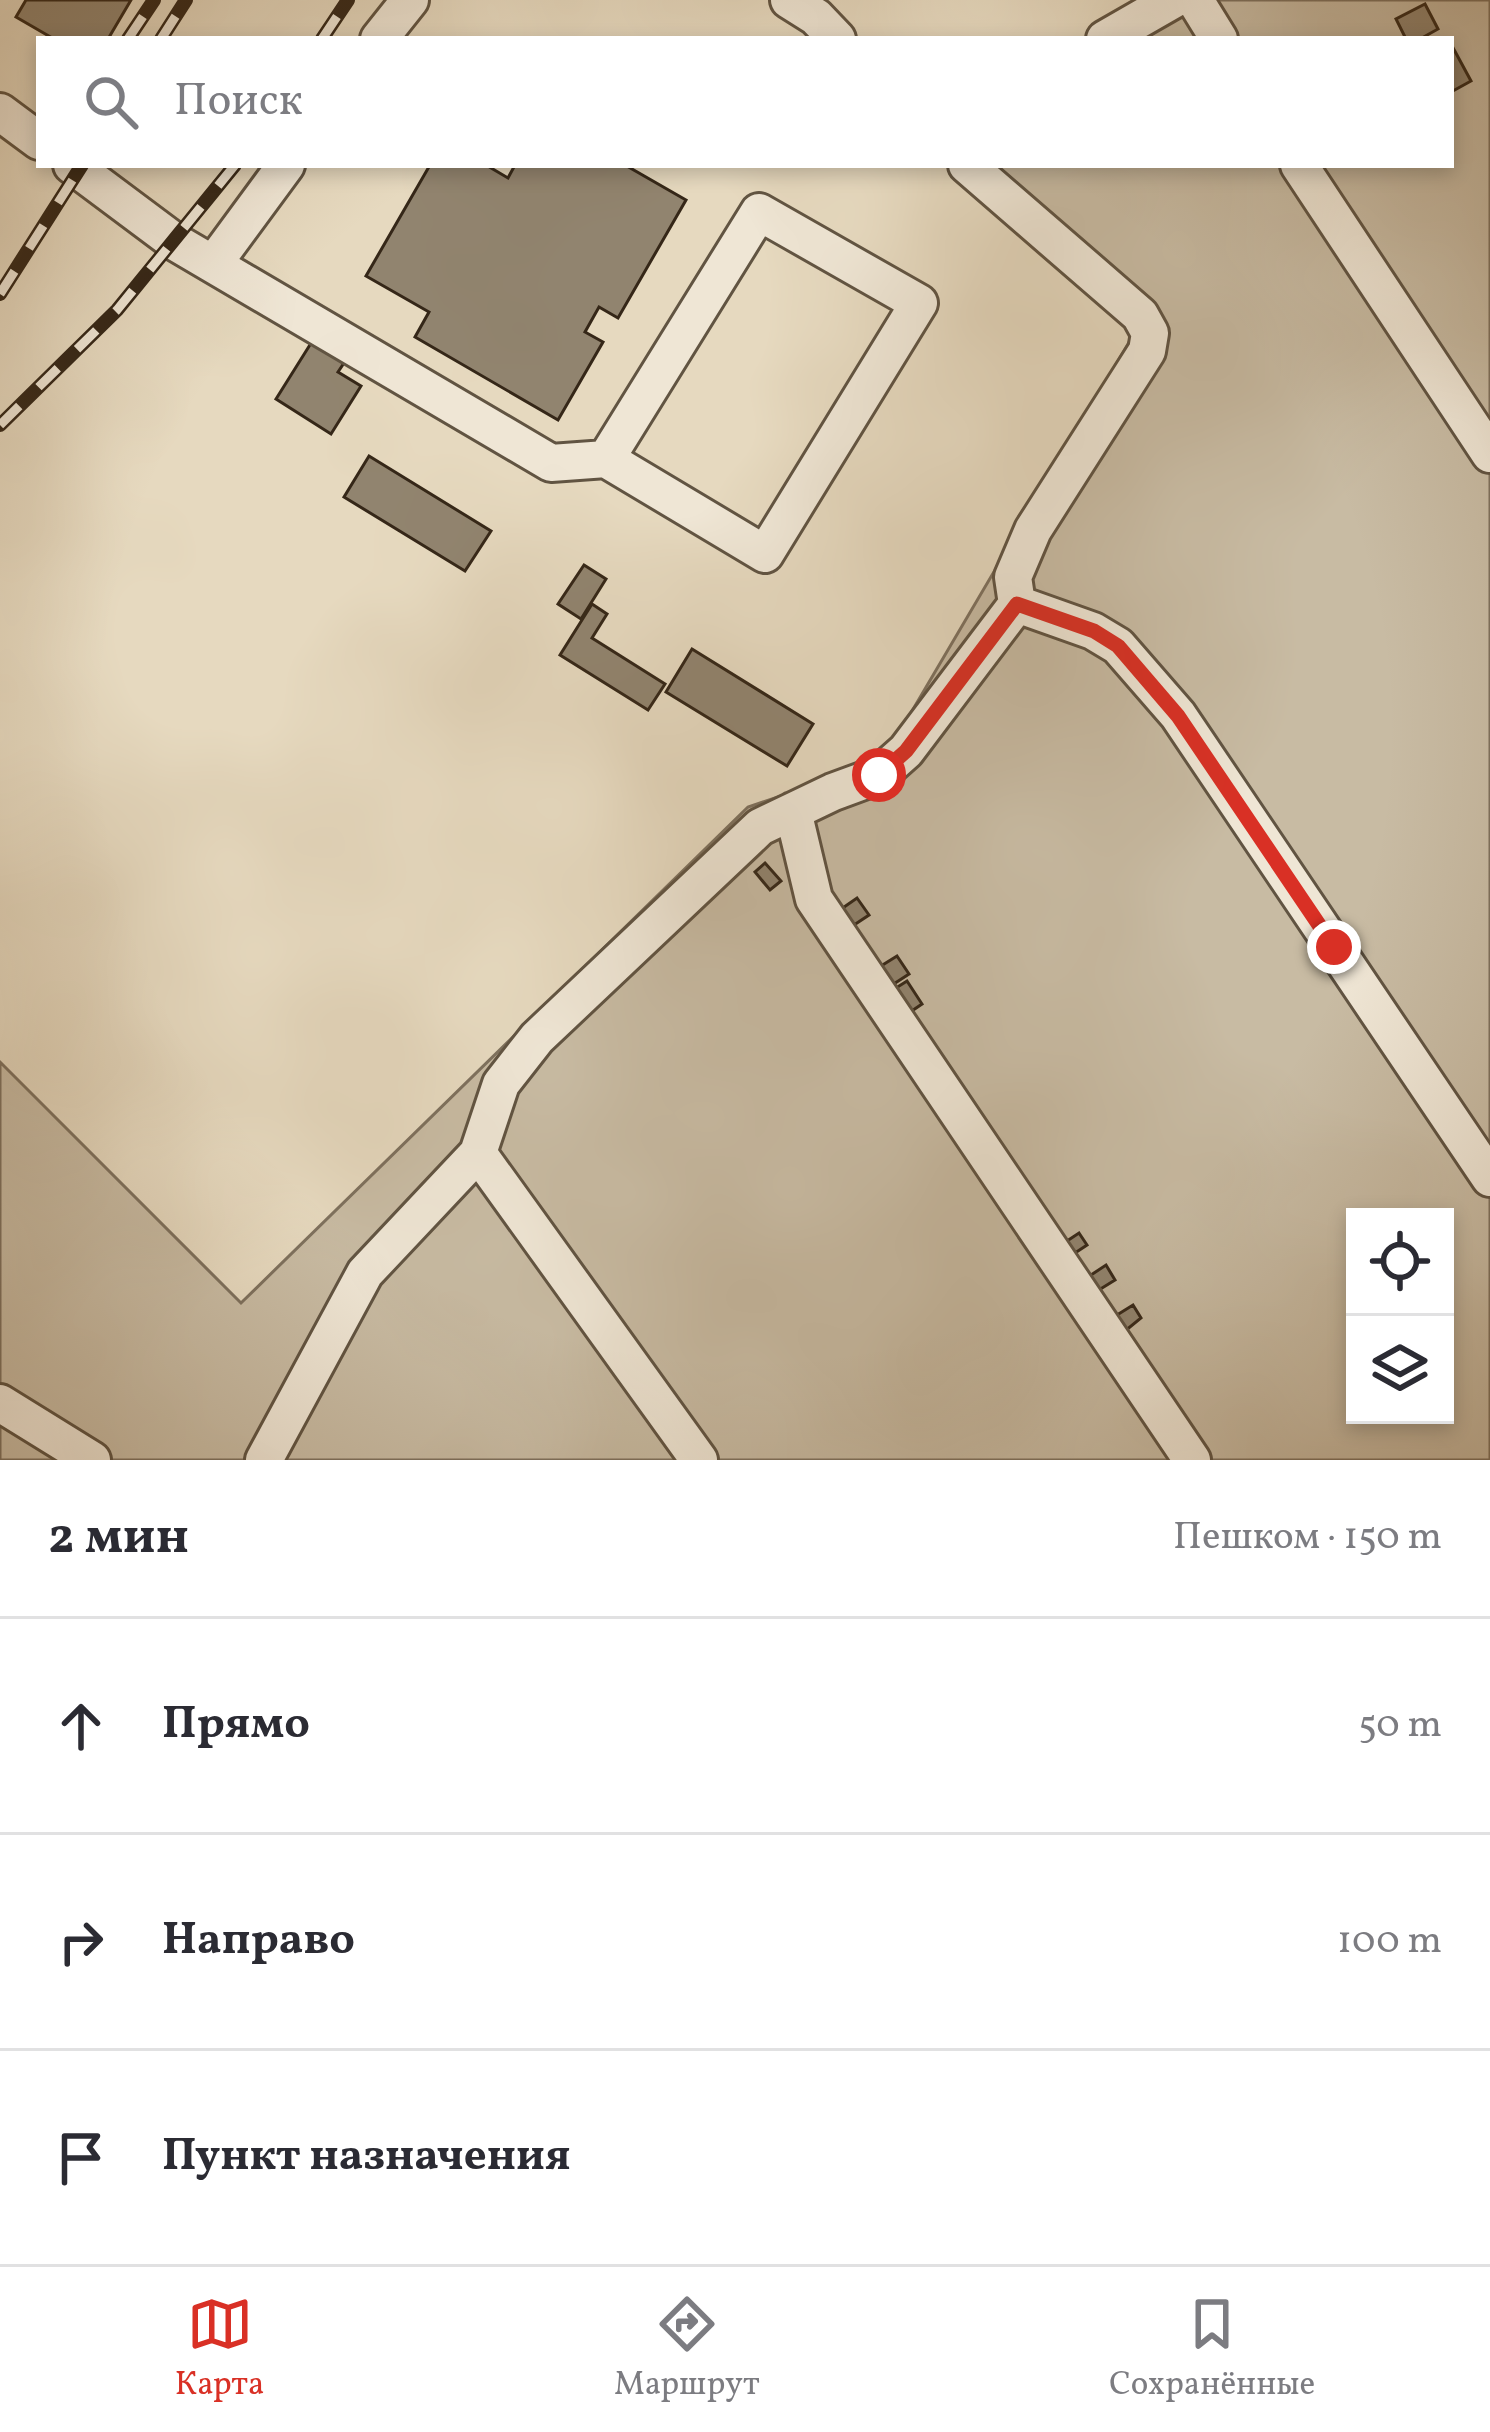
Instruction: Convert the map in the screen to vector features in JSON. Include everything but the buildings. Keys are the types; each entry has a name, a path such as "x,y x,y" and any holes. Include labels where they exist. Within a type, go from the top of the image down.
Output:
{"lane":[{"path":"381,36 410,0"},
{"path":"789,0 817,17 834,36"},
{"path":"1110,36 1173,0"},
{"path":"1195,0 1218,36"},
{"path":"0,112 36,139"},
{"path":"76,168 175,242 551,464 606,459 765,554 919,303 759,212 606,459"},
{"path":"214,263 284,168"},
{"path":"264,1460 365,1273 478,1153 501,1084 537,1038 760,826 879,775 906,751 1017,604 1013,577 1033,530 1147,351 1150,333 1140,315 1110,286 971,168"},
{"path":"1301,168 1490,454"},
{"path":"1017,604 1094,631 1118,646 1178,716 1490,1178"},
{"path":"793,811 814,899 1192,1460"},
{"path":"478,1153 700,1460"},
{"path":"0,1403 45,1449 92,1460"}],"shaded area":[{"path":"1148,0 1490,0 1490,1460 0,1460 0,1062 241,1303 748,807 882,762 1138,327 991,168 1454,168 1454,36 1089,36"}],"railway":[{"path":"130,36 154,0"},
{"path":"163,36 186,0"},
{"path":"324,36 348,0"},
{"path":"0,294 80,168"},
{"path":"0,425 117,310 233,168"}],"route":[{"path":"879,775 906,751 1017,604 1094,631 1118,646 1178,716 1334,947"}]}
